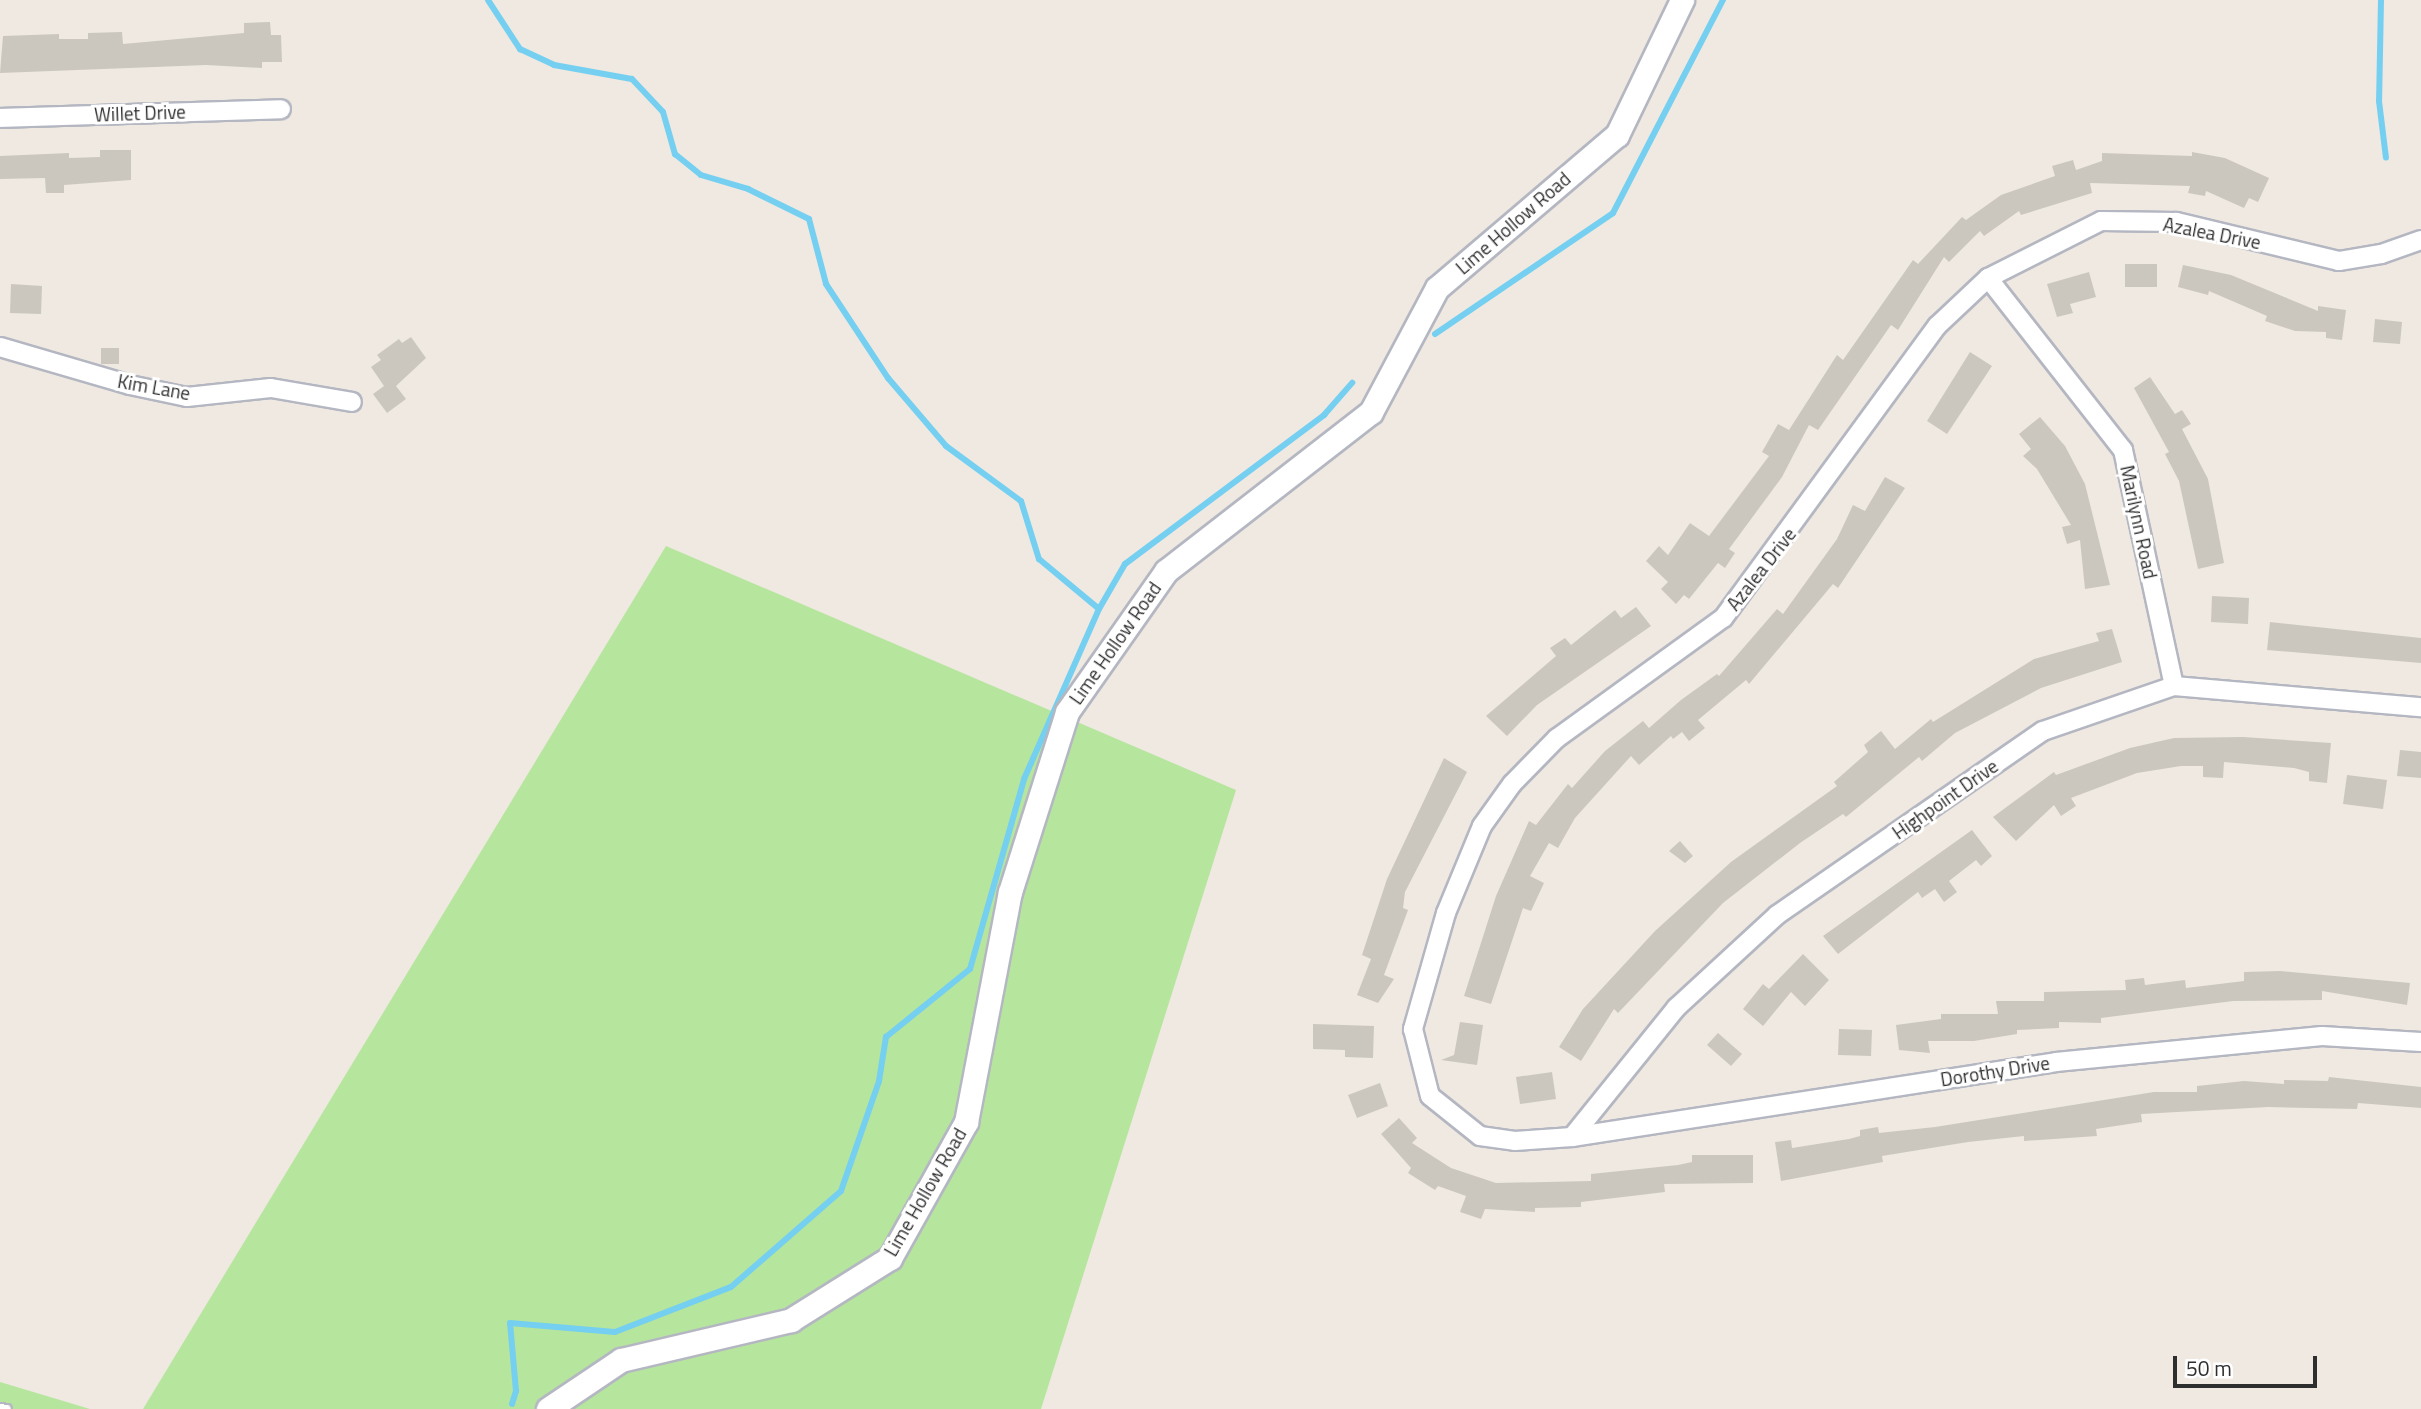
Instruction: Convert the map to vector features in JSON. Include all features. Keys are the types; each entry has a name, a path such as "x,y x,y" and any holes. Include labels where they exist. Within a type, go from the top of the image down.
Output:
{"street":[{"name":"Lime Hollow Road","path":"548,1409 621,1360 791,1320 890,1258 966,1122 1010,892 1067,712 1166,571 1371,412 1437,288 1617,135 1682,0"},
{"name":"Willet Drive","path":"0,118 281,108"},
{"name":"Azalea Drive","path":"1572,1137 1515,1141 1480,1136 1430,1096 1413,1029 1446,913 1482,826 1512,784 1557,738 1723,618 1937,326 1988,278 2101,221 2176,222 2339,261 2421,240"},
{"name":"Marilynn Road","path":"1988,278 2123,450 2174,685"},
{"name":"Kim Lane","path":"0,347 130,385 187,397 271,388 352,402"},
{"name":"Highpoint Drive","path":"1572,1137 1676,1008 1777,915 2043,731 2174,685 2421,707"},
{"name":"Dorothy Drive","path":"1572,1137 2056,1062 2322,1036 2421,1042"}],"lane":[{"path":"0,1408 6,1409"}],"green space":[{"path":"666,546 1236,790 1041,1409 143,1409"},
{"path":"0,1382 90,1409 0,1409"}],"building":[{"path":"270,22 271,35 281,35 282,62 262,62 262,68 206,65 0,73 3,36 59,34 59,39 88,39 88,33 122,32 123,44 244,33 244,23"},
{"path":"100,150 131,150 131,180 64,185 64,193 46,193 45,178 0,179 0,156 69,153 69,158 100,157"},
{"path":"2192,152 2225,158 2269,178 2258,202 2249,198 2244,208 2206,191 2205,196 2188,193 2190,186 2090,183 2092,193 2021,215 2019,211 1984,236 1980,231 1949,262 1944,257 1898,330 1891,325 1818,430 1809,425 1782,477 1729,549 1735,553 1725,568 1718,563 1689,599 1684,595 1676,604 1661,589 1668,582 1646,561 1659,546 1668,555 1690,523 1709,536 1769,456 1762,452 1778,424 1789,430 1837,355 1843,360 1913,260 1918,264 1962,217 1966,220 2001,195 2055,176 2052,166 2073,160 2076,170 2102,161 2102,153 2192,156"},
{"path":"2125,264 2157,264 2157,287 2125,287"},
{"path":"2183,265 2231,275 2318,311 2318,306 2346,310 2342,340 2326,338 2326,332 2295,331 2265,321 2267,316 2209,291 2208,295 2178,287"},
{"path":"2089,272 2096,297 2070,304 2073,313 2057,317 2047,284"},
{"path":"11,284 42,286 41,314 10,313"},
{"path":"2375,319 2402,322 2400,344 2373,342"},
{"path":"411,337 426,358 396,386 406,399 387,413 373,394 384,386 371,367 381,360 377,355 399,339 402,343"},
{"path":"101,348 119,348 119,364 101,364"},
{"path":"1970,352 1992,366 1947,434 1927,421"},
{"path":"2150,377 2175,414 2182,410 2191,424 2182,429 2208,479 2224,563 2198,569 2179,481 2165,454 2169,452 2134,388"},
{"path":"2040,417 2065,446 2085,484 2110,585 2085,589 2080,540 2067,544 2062,527 2071,525 2037,469 2023,456 2031,449 2019,434"},
{"path":"1885,477 1905,488 1838,588 1833,584 1749,684 1746,680 1698,720 1705,728 1689,741 1682,732 1673,739 1671,736 1639,765 1631,756 1575,818 1558,848 1549,843 1530,876 1544,883 1531,911 1523,908 1491,1004 1464,996 1496,896 1529,821 1536,825 1568,784 1572,788 1605,751 1643,721 1649,728 1681,700 1717,674 1719,676 1777,609 1783,614 1837,539 1853,505 1865,511"},
{"path":"2212,596 2249,598 2248,624 2211,622"},
{"path":"1636,607 1651,626 1537,705 1507,736 1486,716 1556,656 1550,648 1565,638 1571,645 1615,610 1621,618"},
{"path":"2270,622 2421,638 2421,663 2267,650"},
{"path":"2112,629 2122,662 2041,688 1955,733 1922,761 1919,757 1846,817 1843,814 1800,843 1723,903 1618,1013 1614,1009 1581,1061 1559,1047 1583,1009 1655,931 1731,862 1837,786 1834,782 1868,752 1864,745 1881,731 1895,749 1931,719 1933,722 2034,659 2099,641 2096,633"},
{"path":"2243,737 2331,743 2327,783 2309,781 2309,772 2294,768 2224,762 2223,778 2203,777 2203,766 2181,766 2137,773 2071,798 2076,806 2061,816 2054,805 2016,841 1993,817 2054,772 2056,775 2130,748 2174,738"},
{"path":"2400,750 2421,752 2421,778 2397,776"},
{"path":"1444,758 1467,772 1405,892 1403,908 1408,910 1384,975 1394,979 1378,1003 1357,995 1371,959 1362,955 1387,879"},
{"path":"2347,775 2387,780 2383,809 2343,804"},
{"path":"1972,830 1992,856 1981,866 1976,860 1949,881 1957,892 1944,902 1935,889 1922,898 1918,892 1838,954 1823,936"},
{"path":"1680,841 1693,856 1685,863 1669,851"},
{"path":"1803,954 1829,980 1805,1006 1791,992 1763,1026 1743,1009 1763,984 1769,989"},
{"path":"2280,971 2410,983 2407,1005 2322,991 2322,1000 2233,1001 2101,1018 2101,1023 2059,1022 2059,1028 2017,1030 2017,1034 1974,1041 1928,1041 1930,1053 1899,1050 1896,1025 1941,1019 1941,1014 1998,1014 1996,1001 2044,1001 2044,992 2126,990 2125,980 2144,978 2145,985 2185,980 2186,988 2244,981 2244,972"},
{"path":"1460,1022 1483,1025 1477,1065 1441,1060 1454,1055"},
{"path":"1313,1024 1374,1026 1373,1058 1345,1057 1345,1050 1313,1049"},
{"path":"1839,1029 1872,1030 1871,1056 1838,1055"},
{"path":"1718,1033 1742,1054 1731,1066 1707,1045"},
{"path":"1552,1072 1556,1099 1520,1104 1516,1077"},
{"path":"2329,1077 2421,1087 2421,1108 2358,1103 2357,1109 2268,1107 2141,1114 2142,1122 2096,1129 2097,1136 2024,1141 2024,1136 1968,1142 1882,1156 1883,1162 1781,1181 1775,1142 1791,1140 1792,1148 1849,1139 1860,1136 1860,1130 1878,1127 1879,1133 1935,1127 2154,1092 2197,1092 2197,1086 2244,1081 2284,1084 2284,1080 2328,1081"},
{"path":"1380,1083 1388,1106 1357,1118 1348,1095"},
{"path":"1399,1118 1417,1138 1412,1143 1451,1168 1496,1183 1591,1181 1591,1174 1692,1162 1692,1155 1753,1155 1753,1183 1664,1184 1665,1192 1581,1202 1581,1207 1535,1208 1535,1212 1485,1209 1481,1219 1460,1212 1466,1196 1438,1186 1435,1190 1408,1173 1411,1168 1381,1134"}],"waterway":[{"path":"488,0 520,49 554,65 632,79 663,112 675,154 701,175 748,189 809,219 826,284 888,378 946,446 1021,501 1039,559 1099,609"},
{"path":"1435,334 1613,213 1723,0"},
{"path":"2381,0 2379,101 2386,158"},
{"path":"512,1404 516,1391 510,1323 615,1332 731,1287 841,1191 879,1081 886,1037 970,969 1024,779 1099,609 1125,564 1324,415 1352,383"}]}
